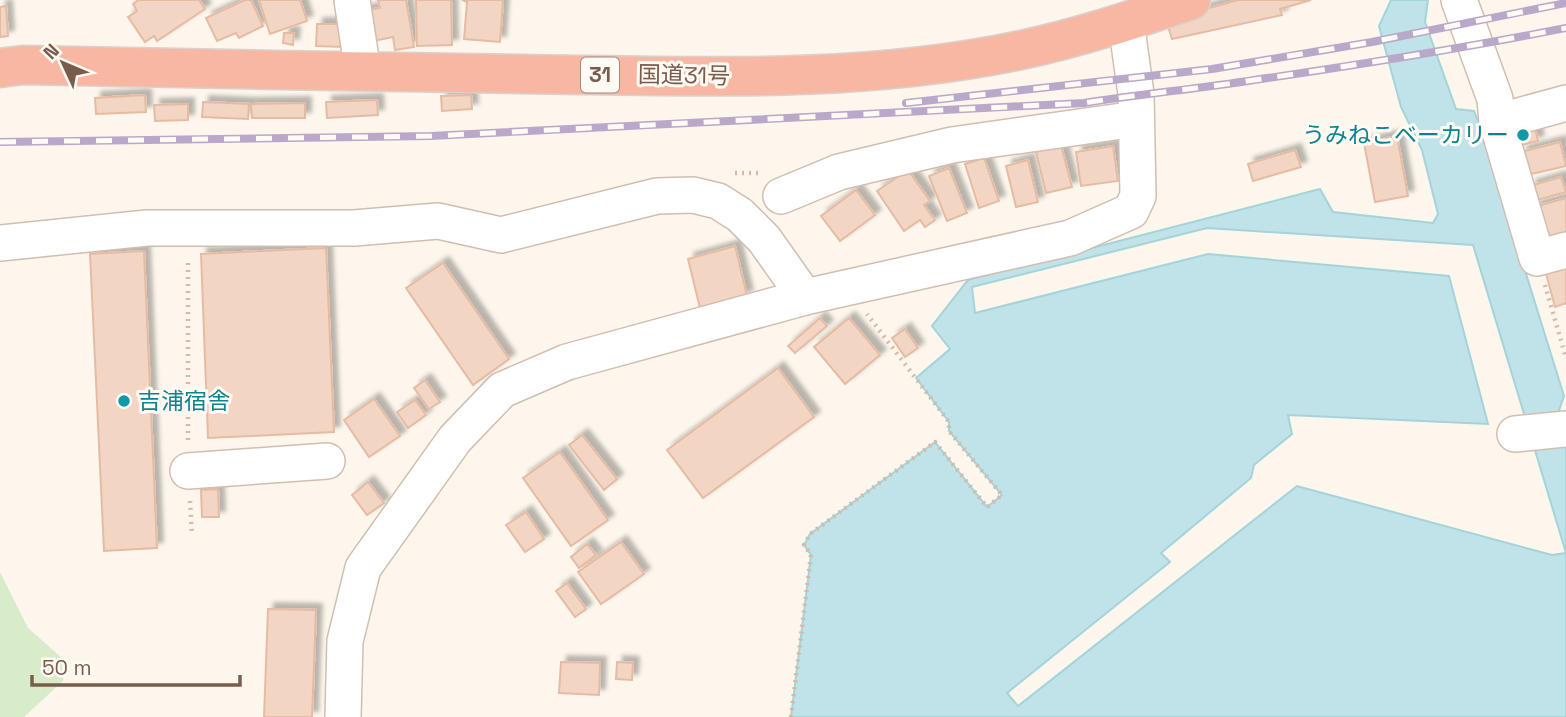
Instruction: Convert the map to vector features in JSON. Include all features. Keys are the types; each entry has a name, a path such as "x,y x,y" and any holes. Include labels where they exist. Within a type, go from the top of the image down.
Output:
{"highway":[{"name":"国道31号","path":"0,68 23,65 363,72 794,76 915,66 1021,50 1126,22 1191,0"}],"street":[{"path":"352,0 363,72"},
{"path":"1460,0 1495,99 1497,122 1552,254"},
{"path":"343,717 345,641 363,568 455,439 502,390 567,362 805,297 1070,238 1131,211 1138,196 1136,94 1126,22"},
{"path":"1497,122 1566,103"},
{"path":"782,196 839,172 952,145 1136,118"},
{"path":"0,243 147,228 354,228 438,221 501,234 657,196 693,195 718,201 740,215 764,239 805,297"},
{"path":"1520,434 1565,429"},
{"path":"188,471 327,461"}],"path":[{"path":"188,227 188,471 192,535"},
{"path":"1552,254 1566,358"}],"green space":[{"path":"0,572 28,628 63,659 63,681 24,717 0,717"}],"water":[{"path":"1391,0 1428,0 1425,22 1456,109 1474,111 1481,129 1564,396 1556,419 1566,444 1566,553 1566,717 791,717 811,555 804,545 810,534 935,442 987,507 1002,495 949,431 949,422 916,378 950,349 932,326 968,280 1320,189 1333,212 1433,223 1438,214 1422,150 1401,107 1379,26","holes":["1207,228 1473,245 1566,553 1552,555 1297,486 1018,706 1007,693 1170,562 1161,553 1251,478 1254,465 1292,434 1288,415 1488,424 1449,276 1208,254 975,313 972,287"]}],"building":[{"path":"138,0 199,0 205,9 157,41 154,36 145,42 128,17 137,11 133,4"},
{"path":"245,0 251,0 263,26 239,38 236,33 217,41 206,18"},
{"path":"259,0 300,0 307,21 270,34"},
{"path":"378,0 406,0 414,47 395,50 393,37 368,42 362,11 380,8"},
{"path":"416,0 451,0 452,45 417,46"},
{"path":"462,0 503,0 500,42 464,39 467,2"},
{"path":"1238,0 1311,0 1280,9 1282,15 1172,39 1166,20"},
{"path":"6,6 8,36 0,37 0,7"},
{"path":"317,24 345,24 344,47 316,46"},
{"path":"284,33 294,33 293,45 283,43"},
{"path":"145,95 146,112 96,114 95,98"},
{"path":"471,95 472,109 442,111 441,96"},
{"path":"377,100 378,115 327,118 326,102"},
{"path":"203,102 249,104 248,119 202,117"},
{"path":"305,103 305,118 252,118 251,104"},
{"path":"188,104 188,120 155,121 154,105"},
{"name":"うみねこベーカリー","path":"1534,123 1538,141 1513,147 1509,128"},
{"path":"1397,136 1408,196 1375,202 1364,143"},
{"path":"1560,142 1566,166 1527,175 1521,152"},
{"path":"1061,145 1072,187 1046,193 1036,152"},
{"path":"1113,146 1118,181 1081,186 1076,152"},
{"path":"1295,150 1301,167 1253,181 1248,164"},
{"path":"984,158 999,201 979,208 965,164"},
{"path":"1028,160 1038,202 1016,207 1006,166"},
{"path":"949,168 967,213 947,221 929,176"},
{"path":"908,170 930,201 924,205 935,220 925,227 920,220 904,231 877,191"},
{"path":"1561,177 1566,192 1534,201 1530,186"},
{"path":"856,190 875,215 840,241 821,216"},
{"path":"1566,198 1566,240 1546,246 1534,207"},
{"path":"735,246 747,296 700,308 688,259"},
{"path":"326,248 334,432 208,438 201,254"},
{"name":"吉浦宿舎","path":"144,251 157,548 104,551 90,254"},
{"path":"1566,260 1566,303 1555,307 1544,266"},
{"path":"443,263 509,359 473,385 406,288"},
{"path":"820,318 827,326 795,353 788,346"},
{"path":"849,318 880,355 845,384 814,347"},
{"path":"905,329 918,348 905,357 892,338"},
{"path":"778,368 814,417 703,498 667,450"},
{"path":"425,380 440,402 429,409 414,388"},
{"path":"374,399 400,436 369,457 344,420"},
{"path":"415,400 426,415 408,428 397,412"},
{"path":"582,435 617,479 604,490 569,445"},
{"path":"560,452 608,520 571,546 523,478"},
{"path":"368,482 384,503 367,515 352,495"},
{"path":"218,489 219,517 202,517 201,490"},
{"path":"526,512 544,539 525,552 506,525"},
{"path":"621,542 644,574 601,604 578,572"},
{"path":"587,544 596,555 579,568 571,557"},
{"path":"567,583 586,609 575,617 556,591"},
{"path":"268,609 316,610 312,717 264,717"},
{"path":"561,662 600,663 599,695 559,693"},
{"path":"617,662 633,663 632,680 616,679"}],"railway":[{"path":"906,103 1212,69 1372,42 1566,3"},
{"path":"0,142 431,136 1084,103 1332,68 1566,28"}],"place":[{"name":"うみねこベーカリー","path":"1523,135"},
{"name":"吉浦宿舎","path":"124,401"}]}
